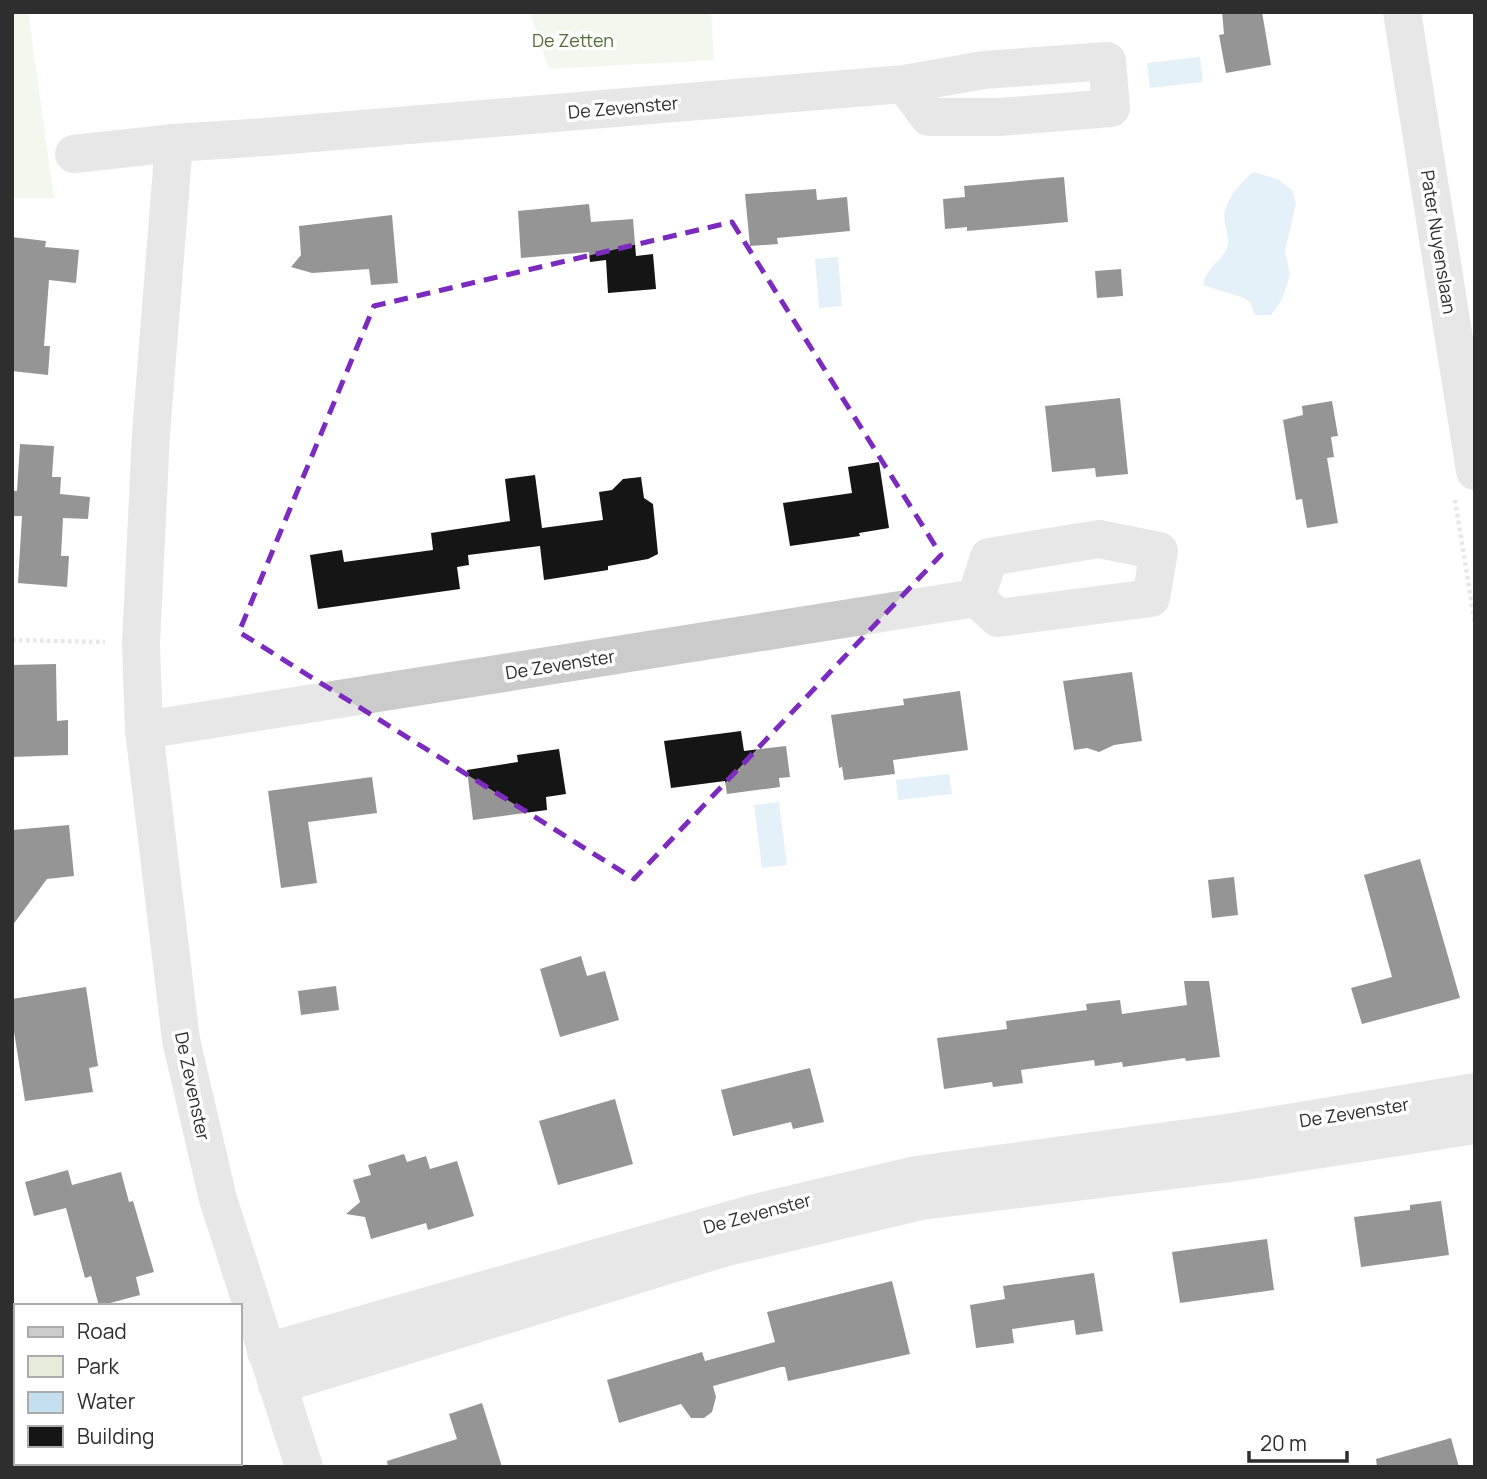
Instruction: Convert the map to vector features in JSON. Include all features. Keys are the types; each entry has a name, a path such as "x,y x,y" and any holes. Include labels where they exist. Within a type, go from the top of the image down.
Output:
{"street":[{"name":"Pater Nuyenslaan","path":"1402,12 1475,471"},
{"name":"De Zevenster","path":"74,155 174,143 904,84"},
{"name":"De Zevenster","path":"174,143 151,433 141,644 144,730 181,1040 218,1199 304,1467"},
{"name":"De Zevenster","path":"144,730 976,598"},
{"name":"De Zevenster","path":"1236,1147 1475,1092"},
{"name":"De Zevenster","path":"271,1369 603,1270 755,1213 919,1188 1236,1147 1475,1125"}],"path":[{"path":"12,640 141,644"}],"highlighted area":[{"path":"732,222 941,555 634,879 239,632 374,306"}],"green space":[{"path":"12,12 28,12 54,198 12,198"},
{"name":"De Zetten","path":"530,12 711,12 714,60 549,69"}],"water":[{"path":"1200,57 1203,82 1150,88 1147,63"},
{"path":"1254,172 1279,180 1292,190 1296,203 1285,251 1290,275 1282,300 1271,315 1255,315 1250,302 1244,298 1203,285 1208,272 1228,244 1224,215 1229,200 1236,189"},
{"path":"838,257 842,306 819,308 815,259"},
{"path":"949,774 952,794 898,800 896,780"},
{"path":"779,802 787,865 762,868 754,805"}],"building":[{"path":"1222,12 1262,12 1271,65 1226,73 1219,35 1224,34"},
{"path":"1064,177 1068,222 967,231 967,227 945,229 943,199 965,197 964,186"},
{"path":"816,189 817,200 847,197 850,231 777,238 778,244 750,246 745,194"},
{"path":"589,204 591,222 633,219 636,256 653,254 656,289 608,293 606,260 590,262 589,252 521,258 518,211"},
{"path":"392,215 398,283 371,285 369,269 312,273 291,267 301,255 299,226"},
{"path":"12,237 46,241 45,247 79,250 76,283 49,280 44,346 50,346 48,375 12,371"},
{"path":"1121,269 1123,296 1097,298 1095,271"},
{"path":"1120,398 1128,474 1096,477 1095,468 1052,472 1045,406"},
{"path":"1332,401 1338,436 1331,437 1334,457 1327,458 1338,523 1307,528 1302,499 1296,500 1283,420 1303,415 1302,406"},
{"path":"20,444 54,446 52,477 61,477 60,494 90,497 88,519 63,518 61,556 69,556 67,587 18,583 22,516 12,516 12,491 17,491"},
{"path":"879,462 889,528 859,533 860,536 790,546 783,503 852,493 848,467"},
{"path":"535,475 542,528 603,520 599,492 612,490 623,479 641,477 644,498 653,504 658,554 648,559 608,566 608,570 544,580 540,546 468,555 469,565 457,567 460,589 318,609 310,555 342,550 344,562 433,550 431,533 510,521 505,479"},
{"path":"56,664 57,721 68,720 68,755 12,757 12,665"},
{"path":"1132,672 1142,741 1114,745 1099,752 1087,748 1074,750 1063,681"},
{"path":"960,691 968,750 893,760 895,774 844,780 842,767 839,768 831,715 904,705 903,699"},
{"path":"741,731 744,751 786,746 790,777 779,778 780,787 727,794 725,781 671,788 664,741"},
{"path":"559,749 566,794 546,797 547,810 473,820 467,770 518,762 517,755"},
{"path":"372,777 377,813 308,822 317,883 281,888 268,791"},
{"path":"69,825 74,876 47,879 12,926 12,830"},
{"path":"1420,859 1460,998 1362,1024 1351,988 1392,977 1364,875"},
{"path":"1234,877 1238,915 1212,918 1208,880"},
{"path":"581,956 587,976 605,971 619,1020 560,1037 540,969"},
{"path":"1184,981 1209,981 1220,1057 1186,1061 1185,1058 1123,1067 1122,1062 1095,1066 1094,1060 1021,1070 1023,1083 993,1087 992,1082 944,1089 937,1038 1007,1029 1006,1021 1087,1010 1086,1004 1120,1000 1122,1014 1187,1005"},
{"path":"336,986 339,1010 301,1015 298,991"},
{"path":"86,987 98,1066 89,1068 93,1092 25,1101 12,1019 12,999"},
{"path":"810,1068 824,1122 793,1129 791,1122 733,1136 721,1090"},
{"path":"615,1099 633,1164 558,1185 539,1121"},
{"path":"404,1154 407,1162 426,1156 430,1169 457,1161 474,1216 428,1230 426,1223 371,1239 365,1217 346,1214 360,1202 353,1180 371,1175 368,1165"},
{"path":"68,1170 72,1185 121,1172 129,1202 133,1201 154,1272 136,1277 140,1295 98,1304 91,1276 85,1278 66,1208 34,1216 25,1182"},
{"path":"1441,1201 1449,1255 1361,1267 1354,1217 1410,1210 1410,1205"},
{"path":"1267,1239 1274,1290 1180,1303 1172,1252"},
{"path":"1094,1273 1103,1331 1076,1335 1074,1320 1012,1329 1014,1343 976,1348 970,1305 1005,1299 1003,1286"},
{"path":"892,1281 910,1354 788,1381 785,1367 781,1367 713,1386 716,1397 712,1412 704,1418 691,1418 681,1404 619,1423 607,1380 702,1352 705,1361 775,1342 767,1312"},
{"path":"482,1403 502,1467 388,1467 387,1461 457,1439 449,1414"},
{"path":"1451,1438 1459,1467 1377,1467 1376,1459"}]}
